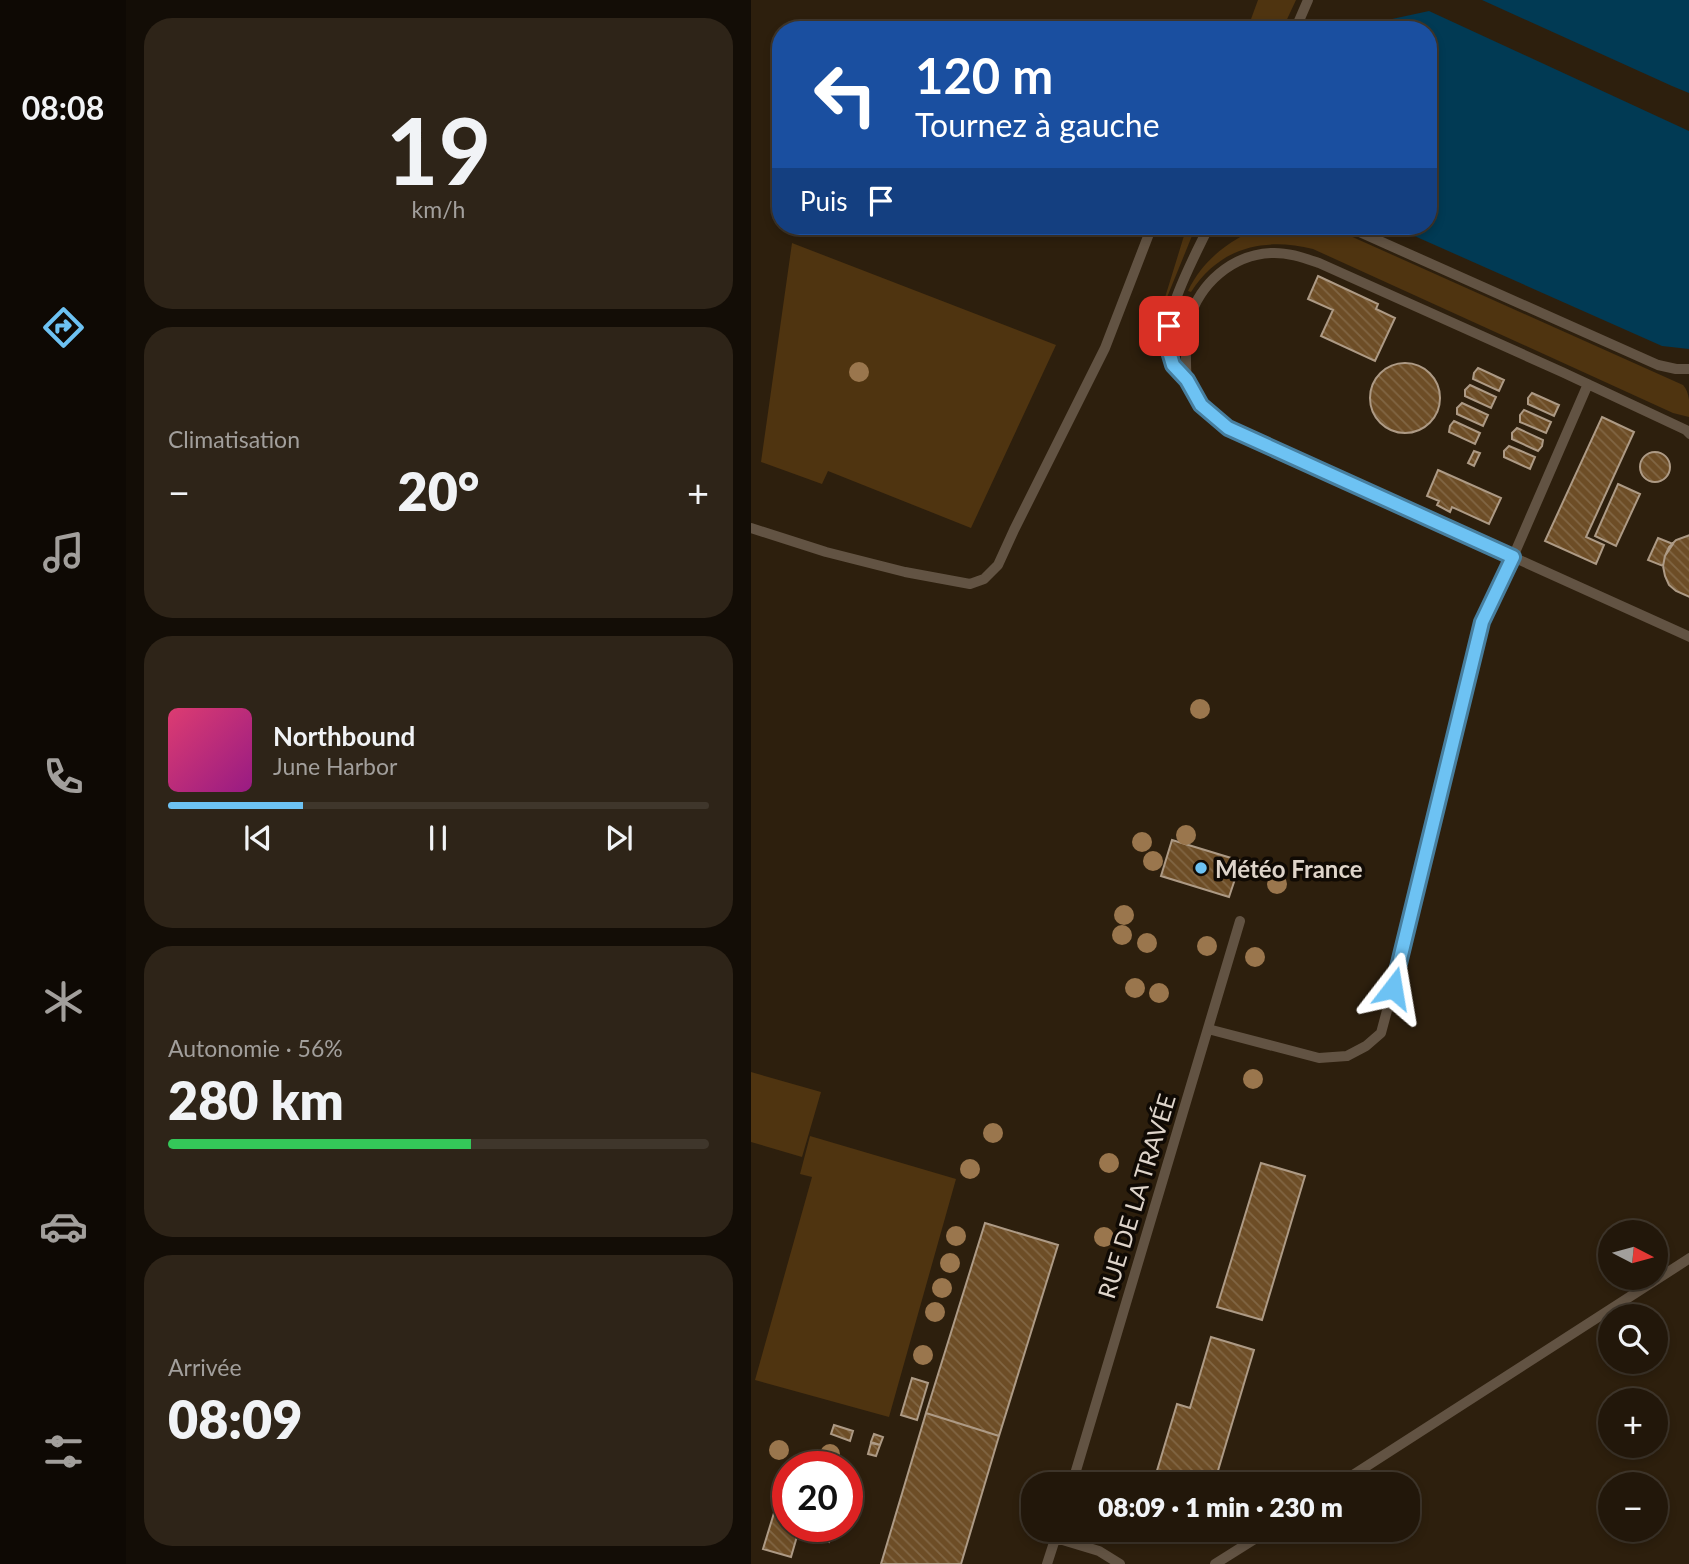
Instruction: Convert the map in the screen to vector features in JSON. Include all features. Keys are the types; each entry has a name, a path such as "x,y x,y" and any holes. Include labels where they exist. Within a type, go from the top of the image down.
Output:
{"lane":[{"path":"1299,21 1308,0"},
{"path":"751,528 826,552 905,572 970,584 984,579 998,565 1105,348 1149,235"},
{"path":"1205,235 1172,309 1167,345 1173,365 1187,380 1201,405 1228,428 1689,637"},
{"path":"1366,235 1658,365 1689,369"},
{"path":"1187,380 1186,333 1201,294 1212,279 1230,265 1252,256 1273,253 1319,262 1588,384 1689,434"},
{"path":"1208,1029 1319,1058 1347,1056 1366,1046 1380,1033 1482,622 1588,384"},
{"name":"RUE DE LA TRAVÉE","path":"1076,1472 1240,921"},
{"path":"1358,1472 1689,1258"},
{"path":"1047,1564 1054,1542"},
{"path":"1077,1542 1120,1564"},
{"path":"1215,1564 1250,1542"}],"shaded area":[{"path":"1258,0 1296,0 1286,21 1250,21"},
{"path":"1184,235 1192,235 1159,317"},
{"path":"1348,235 1683,385 1688,396 1689,417 1673,413 1313,249 1277,244 1245,249 1229,255 1215,265 1191,292 1188,291 1210,260 1240,237"},
{"path":"792,243 1056,345 971,528 828,471 822,484 761,462"},
{"path":"751,1072 821,1092 802,1157 751,1142"},
{"path":"810,1136 956,1179 889,1417 755,1380 812,1177 800,1174"}],"water":[{"path":"1482,0 1689,0 1689,93 1672,86"},
{"path":"1429,11 1689,131 1689,349 1662,346 1412,235 1437,235 1437,21 1358,21 1392,19"},
{"path":"1655,452 1666,456 1670,467 1666,478 1655,482 1644,478 1640,467 1644,456"}],"building":[{"path":"1318,276 1378,304 1376,309 1395,318 1375,361 1321,336 1333,310 1308,299"},
{"path":"1405,363 1430,373 1440,398 1430,423 1405,433 1380,423 1370,398 1380,373"},
{"path":"1478,368 1504,380 1499,391 1473,379"},
{"path":"1470,385 1496,397 1491,408 1465,396 1465,390"},
{"path":"1532,393 1559,405 1554,416 1528,404"},
{"path":"1462,403 1488,415 1483,426 1457,414 1457,408"},
{"path":"1524,410 1551,422 1546,433 1520,422 1520,415"},
{"path":"1602,417 1634,432 1586,537 1604,545 1596,564 1545,541"},
{"path":"1454,421 1480,433 1475,444 1449,432"},
{"path":"1517,428 1543,440 1538,451 1512,439 1512,433"},
{"path":"1509,446 1535,457 1530,469 1504,457 1504,451"},
{"path":"1474,451 1480,453 1474,466 1468,463"},
{"path":"1655,452 1666,456 1670,467 1666,478 1655,482 1644,478 1640,467 1644,456"},
{"path":"1438,470 1501,498 1489,524 1452,507 1450,512 1437,505 1439,501 1427,496"},
{"path":"1618,484 1640,494 1616,546 1595,536"},
{"path":"1690,535 1690,597 1669,585 1663,566 1669,547 1676,540"},
{"path":"1658,538 1673,544 1665,556 1663,566 1648,560"},
{"name":"Météo France","path":"1172,840 1241,861 1229,897 1161,876"},
{"path":"1261,1163 1305,1176 1262,1320 1217,1307"},
{"path":"985,1223 1058,1245 999,1436 926,1413"},
{"path":"1211,1337 1254,1350 1218,1472 1157,1472 1177,1404 1190,1408"},
{"path":"912,1378 928,1383 917,1420 901,1415"},
{"path":"926,1413 999,1436 961,1564 881,1564"},
{"path":"834,1425 853,1431 850,1441 831,1434"},
{"path":"874,1434 883,1437 880,1445 871,1442"},
{"path":"871,1443 880,1445 876,1456 868,1454"},
{"path":"772,1520 772,1542 795,1542 791,1557 763,1549"}],"place":[{"name":"Météo France","path":"1201,868"}],"route":[{"path":"1169,326 1167,345 1173,365 1187,380 1201,405 1228,428 1513,557 1482,622 1393,988"}]}
